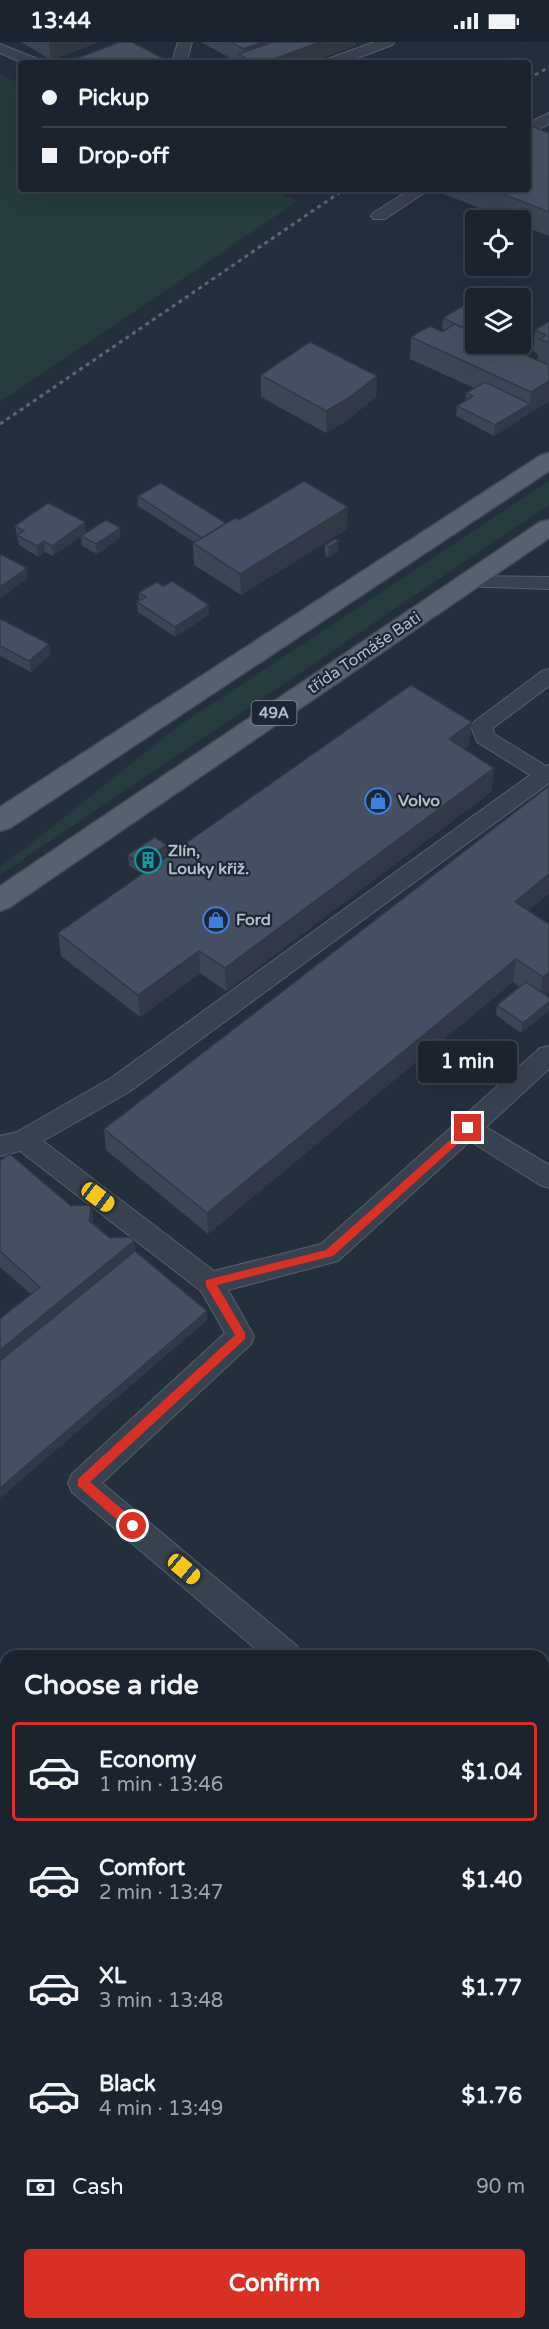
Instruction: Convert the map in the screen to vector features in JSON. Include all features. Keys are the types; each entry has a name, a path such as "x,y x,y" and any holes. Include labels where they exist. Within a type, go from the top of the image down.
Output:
{"main road":[{"path":"0,821 549,460"},
{"name":"třída Tomáše Bati","path":"0,900 549,527"}],"lane":[{"path":"180,60 185,42"},
{"path":"338,60 387,42"},
{"path":"0,48 28,60"},
{"path":"531,127 549,118"},
{"path":"531,131 549,140"},
{"path":"379,216 417,192"},
{"path":"467,582 549,583"},
{"path":"279,1650 82,1483 241,1336 210,1283 12,1143 120,1085 547,774 484,737 482,726 549,676"},
{"path":"210,1283 329,1253 549,1055"},
{"path":"468,1128 549,1178"}],"green space":[{"path":"0,75 18,83 18,192 276,192 298,201 0,402"},
{"path":"549,481 549,505 0,875 0,866 177,727"}],"building":[{"path":"120,42 132,42 166,60 72,60"},
{"path":"231,42 263,42 243,49"},
{"path":"273,42 320,42 271,60 249,60 239,54"},
{"path":"531,126 549,133 549,212 498,192 531,192"},
{"path":"465,305 465,329 443,318"},
{"path":"549,321 549,343 540,339 546,335 535,330"},
{"path":"455,324 465,328 465,354 523,354 549,365 549,381 531,392 411,337 430,326 442,332"},
{"path":"310,342 377,376 347,399 326,411 261,375"},
{"path":"485,382 530,404 495,425 457,406 473,396 466,393"},
{"path":"304,481 348,507 240,574 193,543 235,518 239,520"},
{"path":"161,483 226,523 202,538 138,496"},
{"path":"48,503 85,522 52,546 44,541 37,546 17,535 24,531 15,526"},
{"path":"106,520 120,528 96,544 81,536"},
{"path":"335,539 339,541 329,547 325,545"},
{"path":"0,554 27,568 0,587"},
{"path":"172,581 209,605 175,627 137,602 146,597 139,592 157,582 163,586"},
{"path":"0,619 49,644 29,661 0,646"},
{"path":"411,685 472,722 449,739 494,768 225,968 199,951 138,995 58,933"},
{"path":"549,786 549,874 515,902 549,924 549,972 543,977 516,959 207,1213 104,1129"},
{"path":"155,837 166,845 139,863 128,855"},
{"path":"526,982 549,998 549,1002 523,1023 497,1005"},
{"path":"10,1154 71,1206 91,1205 89,1221 110,1238 130,1237 134,1241 0,1350 0,1319 40,1287 0,1251 0,1161"},
{"path":"135,1251 207,1311 0,1488 0,1361"}],"railway":[{"path":"531,77 549,67"},
{"path":"0,424 341,192"}],"place":[{"name":"Volvo","path":"378,801"},
{"name":"Zlín, Louky křiž.","path":"148,860"},
{"name":"Ford","path":"216,920"}],"route":[{"path":"133,1526 82,1483 241,1336 210,1283 329,1253 468,1128"}]}
